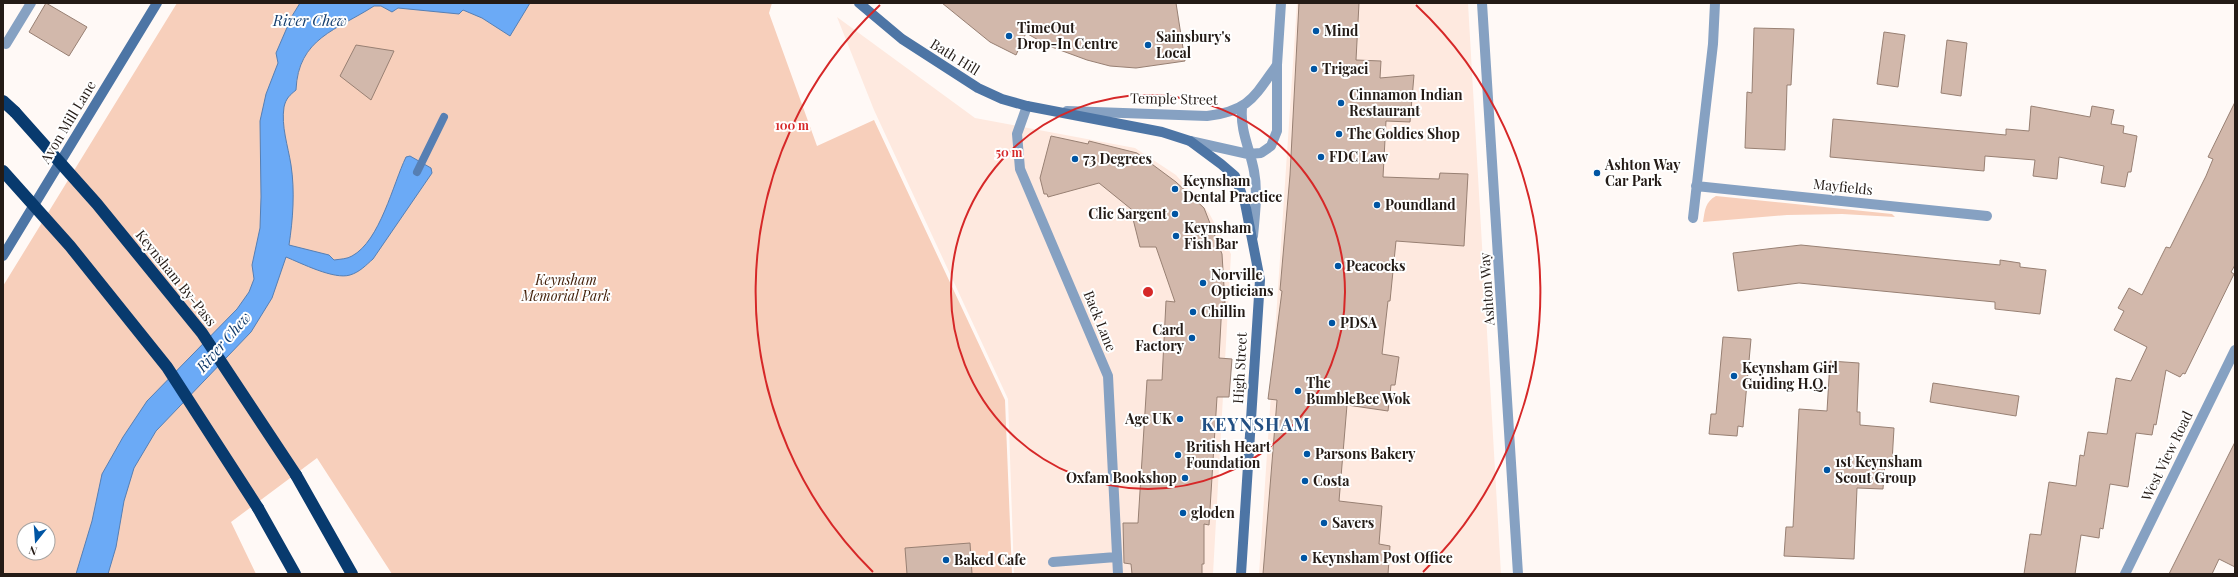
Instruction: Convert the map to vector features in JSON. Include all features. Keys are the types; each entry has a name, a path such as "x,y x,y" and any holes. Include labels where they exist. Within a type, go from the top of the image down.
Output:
{"highway":[{"name":"Keynsham By-Pass","path":"3,101 15,112 96,204 202,333 296,475 352,574"},
{"path":"3,171 70,246 167,367 258,508 295,574"}],"main road":[{"name":"Avon Mill Lane","path":"3,256 157,3"},
{"name":"Bath Hill","path":"859,3 902,40 978,88 1002,99 1049,110"},
{"name":"High Street","path":"1049,110 1162,132 1190,140 1235,176 1245,203 1253,236 1260,280 1241,574"}],"street":[{"path":"6,44 31,3"},
{"name":"Temple Street","path":"1190,140 1248,154 1261,153 1270,146 1277,131 1276,65 1281,3"},
{"name":"Ashton Way","path":"1482,3 1518,574"},
{"path":"1693,218 1713,44 1715,3"},
{"name":"Temple Street","path":"1049,110 1207,116 1225,114 1242,108 1256,94 1276,65"},
{"name":"Back Lane","path":"1027,106 1017,134 1020,169 1108,376 1118,574"},
{"name":"High Street","path":"1242,108 1241,122 1248,154 1254,171 1256,198 1253,236"},
{"name":"Mayfields","path":"1696,186 1987,216"},
{"name":"West View Road","path":"2125,574 2235,350"},
{"path":"1053,562 1116,557"}],"shaded area":[{"path":"1297,3 1468,3 1501,574 1259,574"},
{"path":"837,17 975,118 1135,148 1176,175 1209,213 1231,254 1213,574 1014,574 1008,399 874,110"}],"green space":[{"name":"Keynsham Memorial Park","path":"177,3 772,3 769,13 817,146 874,120 1005,400 1012,574 392,574 317,458 231,522 256,574 3,574 3,286"},
{"path":"1716,196 1892,214 1895,217 1842,214 1787,215 1703,222 1705,210 1708,204 1712,198"}],"water":[{"name":"River Chew","path":"300,3 530,3 510,36 482,18 463,10 459,14 398,8 392,12 381,6 374,6 334,29 312,47 304,58 298,72 296,90 287,99 283,114 293,185 289,245 329,255 334,260 352,256 362,249 378,225 406,157 410,156 431,168 432,173 373,259 357,272 343,276 335,275 286,257 272,298 251,332 156,431 134,468 124,501 116,547 108,574 76,574 92,521 102,474 123,437 147,401 237,309 249,292 254,279 252,265 260,228 260,121 266,94 278,63 276,53 292,16"}],"building":[{"path":"46,3 87,27 69,56 29,32"},
{"path":"942,3 1176,3 1185,61 1136,68 1110,66 1087,60 1049,46 1026,33 1016,55 990,42"},
{"path":"1299,3 1359,3 1356,60 1381,61 1380,78 1414,75 1410,122 1386,121 1383,177 1439,179 1440,173 1468,174 1464,246 1396,241 1390,301 1388,301 1382,354 1399,357 1395,385 1391,385 1388,411 1347,405 1339,501 1382,506 1379,544 1390,546 1388,574 1263,574 1277,400 1268,399 1282,291 1280,290 1290,175"},
{"path":"1754,28 1794,29 1791,85 1787,85 1785,150 1745,148 1747,92 1752,93"},
{"path":"1884,32 1905,35 1898,87 1877,84"},
{"path":"1947,40 1967,43 1961,96 1941,93"},
{"path":"356,45 394,51 371,100 340,76"},
{"path":"2235,102 2235,265 2231,272 2234,274 2185,374 2183,373 2180,377 2166,370 2156,425 2154,424 2152,435 2136,433 2128,487 2110,484 2103,529 2100,528 2099,538 2081,535 2075,574 2024,574 2030,534 2041,535 2049,482 2076,486 2080,455 2084,456 2088,432 2107,434 2116,378 2131,381 2147,347 2114,330 2124,311 2118,308 2129,288 2142,295 2166,247 2170,248 2206,176 2213,159 2208,157"},
{"path":"2031,106 2090,117 2092,106 2114,110 2111,124 2124,126 2123,133 2137,136 2131,172 2128,172 2125,187 2101,183 2104,166 2059,157 2057,179 2033,176 2035,160 1985,156 1984,171 1830,157 1833,119 2006,135 2006,129 2029,131"},
{"path":"1051,136 1088,144 1089,141 1137,153 1176,182 1204,208 1222,254 1225,303 1222,303 1219,358 1232,359 1229,397 1217,397 1209,525 1204,524 1204,564 1202,564 1202,574 1132,574 1131,564 1124,563 1123,523 1138,523 1147,380 1162,380 1166,301 1175,302 1156,247 1140,247 1132,215 1136,213 1099,183 1048,197 1047,194 1044,194 1040,178"},
{"path":"1801,245 2000,265 2000,260 2020,263 2020,267 2046,270 2040,314 1995,309 1995,302 1799,283 1738,291 1733,253"},
{"name":"Keynsham Girl Guiding H.Q.","path":"1723,337 1751,339 1743,427 1738,426 1737,436 1709,434 1711,414 1716,414"},
{"name":"1st Keynsham Scout Group","path":"1830,361 1859,363 1857,412 1860,412 1860,425 1894,428 1892,462 1885,462 1883,489 1857,488 1854,559 1784,556 1786,527 1793,527 1799,409 1827,411"},
{"path":"1933,383 2019,396 2016,416 1930,402"},
{"path":"2235,442 2235,567 2219,559 2212,574 2169,574"},
{"name":"Baked Cafe","path":"970,543 972,574 907,574 905,548"}],"waterway":[{"path":"417,172 444,117"}],"place":[{"name":"Mind","path":"1316,31"},
{"name":"TimeOut Drop-In Centre","path":"1009,36"},
{"name":"Sainsbury's Local","path":"1148,45"},
{"name":"Trigaci","path":"1314,69"},
{"name":"Cinnamon Indian Restaurant","path":"1341,103"},
{"name":"The Goldies Shop","path":"1339,134"},
{"name":"FDC Law","path":"1321,157"},
{"name":"73 Degrees","path":"1075,159"},
{"name":"Ashton Way Car Park","path":"1597,173"},
{"name":"Keynsham Dental Practice","path":"1175,189"},
{"name":"Poundland","path":"1377,205"},
{"name":"Clic Sargent","path":"1175,214"},
{"name":"Keynsham Fish Bar","path":"1176,236"},
{"name":"Peacocks","path":"1338,266"},
{"name":"Norville Opticians","path":"1203,283"},
{"name":"Chillin","path":"1193,312"},
{"name":"PDSA","path":"1332,323"},
{"name":"Card Factory","path":"1192,338"},
{"name":"Keynsham Girl Guiding H.Q.","path":"1734,376"},
{"name":"The BumbleBee Wok","path":"1298,391"},
{"name":"Age UK","path":"1180,419"},
{"name":"Parsons Bakery","path":"1307,454"},
{"name":"British Heart Foundation","path":"1178,455"},
{"name":"1st Keynsham Scout Group","path":"1827,470"},
{"name":"Oxfam Bookshop","path":"1185,478"},
{"name":"Costa","path":"1305,481"},
{"name":"gloden","path":"1183,513"},
{"name":"Savers","path":"1324,523"},
{"name":"Keynsham Post Office","path":"1304,558"},
{"name":"Baked Cafe","path":"946,560"}],"district":[{"name":"KEYNSHAM","path":"1256,425"}]}
